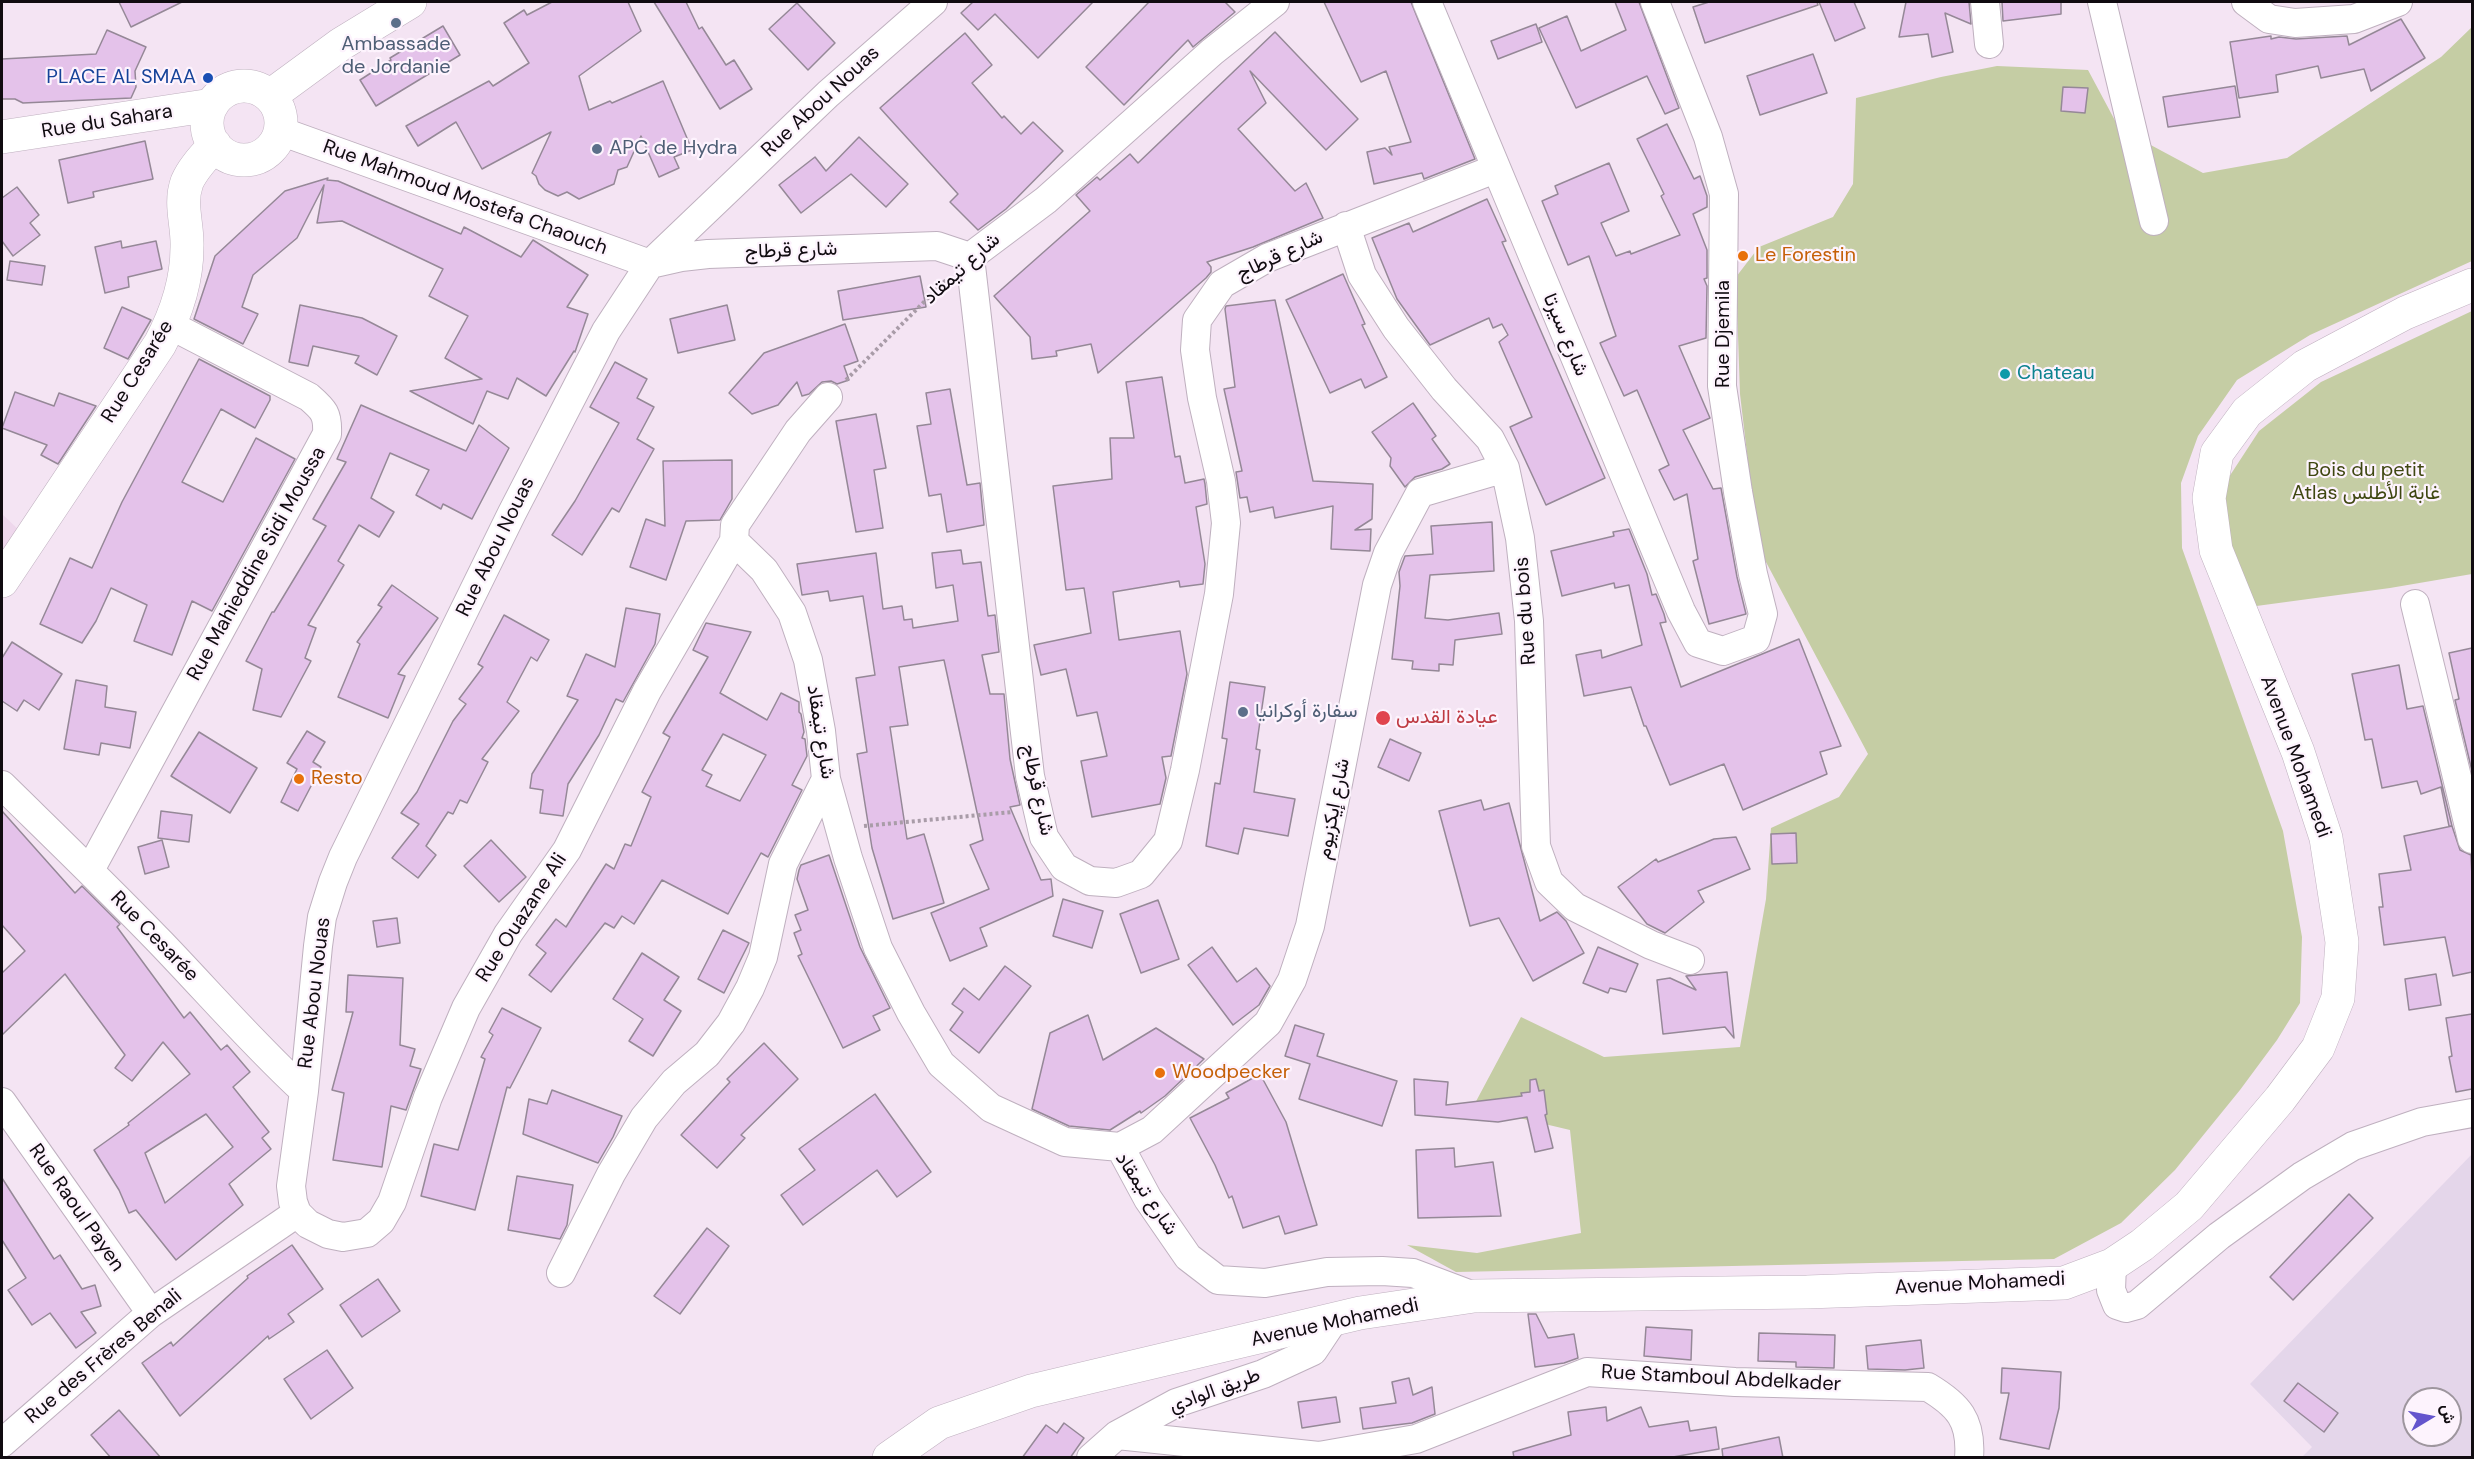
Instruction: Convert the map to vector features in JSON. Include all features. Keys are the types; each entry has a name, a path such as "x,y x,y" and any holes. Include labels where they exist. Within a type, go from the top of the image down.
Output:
{"main road":[{"path":"270,96 342,44 410,2"},
{"path":"236,86 260,89 270,96 277,106 281,119 280,131 268,151 258,157 246,159 234,158 223,153 215,145 209,133 208,118 212,105 225,91 236,86"},
{"name":"Rue du Sahara","path":"2,137 212,105"},
{"name":"Rue Cesarée","path":"2,581 160,344 170,325 178,305 186,265 188,244 184,209 187,183 193,171 215,145"},
{"name":"Avenue Mohamedi","path":"889,1458 939,1424 1031,1391 1360,1314 1474,1296 1808,1292 2064,1283 2112,1265 2142,1245 2189,1206 2280,1099 2318,1048 2338,998 2342,942 2326,838 2298,752 2216,550 2209,498 2217,453 2247,412 2305,366 2405,313 2472,285"}],"street":[{"name":"Rue Abou Nouas","path":"297,1213 291,1186 304,1091 322,917 340,865 512,513 600,341 650,264 828,93 933,2"},
{"name":"شارع تيمقاد","path":"970,257 1046,200 1212,52 1275,2"},
{"name":"شارع سيرتا","path":"1427,2 1681,611 1698,643 1723,651"},
{"name":"Rue Djemila","path":"1655,2 1708,137 1724,195 1722,386 1743,516 1763,614 1756,639 1723,651"},
{"path":"1985,2 1989,44"},
{"path":"2102,2 2154,221"},
{"path":"2246,2 2269,19 2295,23 2354,19 2398,2"},
{"name":"Rue Mahmoud Mostefa Chaouch","path":"280,131 650,264"},
{"name":"شارع قرطاج","path":"650,264 708,254 938,246 970,257 1029,764 1044,837 1064,867 1090,881 1116,883 1141,874 1168,840 1185,770 1219,594 1226,523 1221,481 1202,398 1196,359 1197,320 1222,284 1267,258 1495,169"},
{"name":"Rue du bois","path":"1346,226 1362,275 1396,328 1444,389 1490,439 1505,468 1520,538 1530,621 1536,846 1549,882 1575,907 1651,945 1690,960"},
{"name":"Rue Mahieddine Sidi Moussa","path":"90,870 327,434 328,418 309,397 170,325"},
{"path":"734,541 735,525 798,431 828,397"},
{"name":"شارع إيكزيوم","path":"1120,1147 1152,1130 1268,1023 1273,1015 1292,980 1310,926 1377,585 1388,553 1420,493 1505,468"},
{"name":"شارع تيمقاد","path":"734,541 764,570 792,613 808,660 821,731 826,779 878,948 911,1013 941,1064 992,1108 1065,1142 1120,1147 1148,1199 1188,1257 1218,1280 1265,1283 1328,1272 1403,1272 1413,1273 1474,1296"},
{"name":"Rue Ouazane Ali","path":"297,1213 308,1224 328,1234 343,1237 367,1233 381,1221 392,1202 428,1097 466,1008 508,934 567,850 647,691 734,541"},
{"path":"2415,604 2472,839"},
{"path":"561,1273 611,1174 644,1118 674,1082 707,1054 731,1023 750,988 764,957 783,864 826,779"},
{"name":"Rue Cesarée","path":"2,785 162,944 255,1046 304,1091"},
{"name":"Rue Raoul Payen","path":"2,1102 151,1313"},
{"path":"2112,1265 2111,1290 2116,1305 2126,1308 2137,1305 2219,1236 2302,1176 2353,1146 2422,1122 2472,1113"},
{"name":"Rue des Frères Benali","path":"2,1443 151,1313 297,1213"},
{"name":"طريق الوادي","path":"1091,1458 1118,1435 1176,1403 1263,1374 1313,1351 1334,1321"},
{"name":"Rue Stamboul Abdelkader","path":"1118,1435 1319,1456 1416,1439 1587,1372 1735,1382 1928,1387 1950,1401 1968,1426 1969,1458"}],"path":[{"name":"شارع تيمقاد","path":"828,397 970,257"},
{"path":"840,829 1038,809"}],"shaded area":[{"path":"2,514 20,531 2,558"},
{"path":"2472,1154 2472,1457 2302,1457 2312,1447 2250,1384"}],"green space":[{"path":"2472,27 2472,261 2310,335 2237,380 2198,436 2181,483 2182,548 2283,831 2302,937 2300,1003 2277,1040 2240,1090 2175,1170 2121,1223 2054,1259 1456,1272 1407,1245 1477,1253 1581,1233 1570,1130 1473,1107 1521,1017 1604,1057 1740,1047 1766,899 1771,828 1839,797 1868,754 1758,547 1740,394 1736,277 1759,247 1833,217 1853,184 1856,98 1997,66 2088,70 2119,128 2203,173 2287,158 2441,57"},
{"name":"Bois du petit Atlas غابة الأطلس","path":"2472,311 2472,574 2390,588 2249,607 2221,520 2229,477 2259,431 2321,382"}],"building":[{"path":"119,2 182,2 131,27"},
{"path":"552,2 628,2 641,31 579,76 589,110 610,101 612,103 663,81 692,150 674,157 679,168 659,177 641,136 627,167 618,170 614,184 579,199 567,192 558,196 545,190 532,173 551,132 482,169 456,122 418,146 406,126 489,81 493,86 529,63 504,23 524,10 527,15"},
{"path":"654,2 686,2 699,29 702,27 726,65 734,60 752,89 720,109"},
{"path":"973,2 1093,2 1038,58 995,14 978,30 961,13"},
{"path":"1149,2 1225,2 1235,12 1193,47 1188,40 1124,105 1086,67"},
{"path":"1324,2 1411,2 1475,159 1424,179 1422,173 1374,184 1367,152 1385,148 1392,155 1389,147 1411,142 1386,71 1361,82"},
{"path":"1615,2 1639,2 1679,108 1665,114 1647,76 1576,108 1539,28 1567,16 1581,51 1626,30"},
{"path":"1709,2 1817,2 1818,5 1705,43 1693,7"},
{"path":"1819,2 1854,2 1865,28 1835,41"},
{"path":"1906,2 1969,2 1971,24 1945,13 1953,52 1932,57 1928,34 1899,37"},
{"path":"2002,2 2061,2 2061,14 2003,21"},
{"path":"797,3 835,43 808,70 769,29"},
{"path":"2401,19 2425,58 2371,91 2364,69 2321,78 2318,66 2276,75 2278,92 2239,98 2230,42 2271,36 2271,39 2279,37 2296,39 2347,36 2349,45"},
{"path":"1536,24 1542,42 1498,59 1491,41"},
{"path":"443,26 460,55 376,106 360,80 391,60 390,58"},
{"path":"107,30 146,47 135,71 136,87 131,98 23,103 15,99 2,99 2,59 96,54"},
{"path":"1275,32 1358,119 1326,150 1250,71 1266,103 1238,129 1295,191 1306,183 1323,218 1253,247 1207,262 1211,267 1211,272 1206,278 1098,373 1091,344 1056,351 1057,356 1032,359 1030,337 994,296 1090,211 1076,195 1097,177 1100,180 1130,154 1138,163"},
{"path":"965,33 992,65 972,83 1002,118 1004,116 1021,134 1033,122 1063,151 1006,209 978,230 950,202 958,194 880,108"},
{"path":"1813,54 1827,93 1760,115 1747,76"},
{"path":"2235,86 2240,117 2168,127 2163,97"},
{"path":"2063,87 2088,88 2085,113 2061,111"},
{"path":"1667,124 1694,179 1700,176 1707,196 1707,207 1693,214 1707,250 1707,278 1704,279 1707,286 1706,338 1679,346 1710,418 1683,430 1713,489 1721,488 1746,614 1709,624 1693,561 1698,559 1687,494 1674,500 1659,470 1669,465 1637,390 1624,396 1600,343 1616,336 1589,256 1568,265 1542,201 1558,194 1555,186 1609,163 1629,211 1601,223 1616,256 1630,251 1631,254 1680,235 1661,196 1664,194 1637,139"},
{"path":"859,137 908,184 886,207 851,174 801,213 779,185 815,157 826,171"},
{"path":"145,141 153,179 93,192 94,197 68,203 59,160"},
{"path":"328,178 327,180 338,181 461,234 464,227 521,257 533,240 588,275 567,307 588,314 575,352 546,396 517,378 508,399 487,391 473,424 410,391 482,379 445,358 468,316 429,296 443,269 342,221 317,223 324,185 297,238 253,275 242,307 258,314 243,344 194,319 215,256 285,191"},
{"path":"17,187 39,215 30,223 40,235 13,256 2,241 2,198"},
{"path":"1487,199 1506,241 1502,242 1605,478 1546,505 1510,427 1532,417 1499,342 1508,335 1502,324 1493,328 1489,318 1430,345 1397,299 1372,238 1409,223 1413,232"},
{"path":"121,241 122,248 156,241 162,269 128,277 129,287 105,293 95,247"},
{"path":"10,261 45,266 42,285 7,280"},
{"path":"1343,274 1365,324 1362,325 1387,377 1365,388 1361,379 1330,393 1286,300"},
{"path":"920,276 926,307 843,320 838,291"},
{"path":"1275,300 1313,481 1373,484 1372,519 1355,530 1371,529 1370,551 1331,549 1333,506 1275,518 1273,507 1250,512 1247,497 1240,498 1236,472 1242,471 1224,389 1235,387 1225,309 1226,306"},
{"path":"300,305 362,318 397,336 377,375 355,363 359,356 313,346 308,366 289,362"},
{"path":"727,305 735,340 678,353 670,319"},
{"path":"122,307 151,320 128,359 104,348"},
{"path":"845,324 858,361 844,366 849,380 837,384 831,381 822,382 809,394 802,396 797,382 778,405 752,414 729,393 764,353"},
{"path":"199,359 270,396 270,400 255,428 221,409 182,482 223,502 256,438 295,459 212,611 192,601 172,655 134,641 147,605 111,588 96,621 82,643 40,624 70,558 92,568 122,502"},
{"path":"615,362 647,379 637,398 654,407 637,439 654,449 619,512 612,508 582,555 552,535 575,501 619,423 590,407"},
{"path":"1162,377 1175,457 1180,456 1185,483 1204,479 1205,484 1207,504 1196,507 1205,564 1203,584 1180,587 1179,581 1113,592 1119,640 1180,631 1187,674 1171,756 1162,757 1166,778 1160,804 1092,817 1081,761 1107,756 1097,712 1077,716 1066,669 1041,675 1034,645 1091,633 1084,588 1066,590 1053,486 1112,479 1110,438 1134,438 1126,382"},
{"path":"950,389 967,485 980,483 984,525 947,532 941,494 929,496 917,426 931,424 926,393"},
{"path":"15,392 54,406 59,393 96,406 58,464 41,455 47,445 2,428"},
{"path":"1413,403 1436,436 1432,439 1450,464 1442,469 1415,477 1405,487 1390,466 1391,458 1372,432"},
{"path":"361,405 466,451 479,425 509,448 472,519 443,504 441,509 416,495 429,470 390,453 371,498 394,512 379,537 359,525 338,561 344,565 308,625 316,628 305,658 311,661 281,717 253,710 262,669 246,661 272,612 326,526 313,519 346,462 337,459"},
{"path":"876,414 886,468 874,470 883,528 856,532 836,421"},
{"path":"732,460 732,499 720,520 686,521 666,580 630,567 646,519 665,526 663,461"},
{"path":"1492,522 1494,571 1430,575 1425,618 1448,620 1499,613 1502,634 1455,640 1453,665 1439,664 1439,671 1412,669 1413,661 1392,659 1400,586 1399,572 1405,556 1433,554 1431,526"},
{"path":"1629,529 1647,574 1652,595 1656,594 1664,614 1666,622 1660,623 1681,687 1799,639 1841,746 1820,752 1827,774 1743,810 1724,764 1670,785 1646,726 1644,726 1631,687 1584,696 1576,655 1601,650 1602,658 1642,645 1629,585 1615,588 1614,583 1562,596 1551,551 1614,536 1613,532"},
{"path":"961,550 963,564 981,562 988,616 995,615 999,652 982,655 990,694 1004,694 1010,759 1020,805 1010,807 1041,880 1051,879 1053,896 980,928 987,946 950,961 931,913 989,889 970,845 983,840 944,660 899,667 908,725 890,727 907,839 924,834 944,903 893,919 872,848 857,754 867,752 856,678 875,675 863,596 830,601 828,591 802,595 797,564 876,553 883,609 902,606 904,620 912,619 913,628 958,621 953,585 936,588 932,553"},
{"path":"392,585 438,618 398,674 405,676 388,718 338,697 360,644 357,642 382,607 378,605"},
{"path":"626,608 660,614 655,644 623,702 616,699 599,735 568,784 563,816 540,813 543,790 530,788 532,774 578,700 567,696 586,654 615,667"},
{"path":"504,615 549,640 537,661 531,657 507,702 519,711 482,759 488,762 467,803 460,800 453,814 448,812 426,846 436,855 418,878 392,858 419,824 401,813 417,792 453,721 466,704 459,699 483,667 478,664"},
{"path":"706,623 751,632 720,693 767,720 781,693 799,702 804,732 802,738 805,739 807,756 792,785 802,790 768,857 761,853 728,914 662,880 634,924 622,916 614,928 605,923 551,992 529,975 546,953 536,945 556,919 566,927 606,864 614,869 625,844 631,846 651,797 642,792 670,737 663,733 708,657 693,650","holes":["723,734 766,755 740,801 706,786 712,775 702,770"]},
{"path":"12,642 62,674 39,710 24,700 17,711 2,701 2,658"},
{"path":"2472,648 2472,771 2455,700 2459,699 2449,653"},
{"path":"2399,665 2407,709 2423,706 2452,826 2449,826 2441,787 2421,794 2417,781 2382,788 2372,739 2365,740 2352,674"},
{"path":"76,680 107,686 105,707 136,712 130,748 101,743 99,755 64,749"},
{"path":"1230,682 1265,687 1256,749 1260,750 1254,792 1295,799 1288,836 1244,828 1238,854 1206,846 1215,783 1220,784 1227,739 1222,738"},
{"path":"307,731 325,742 313,762 321,767 298,811 281,802 297,769 287,763"},
{"path":"199,732 257,768 230,813 171,776"},
{"path":"1390,739 1421,753 1409,781 1378,767"},
{"path":"1481,800 1484,810 1509,803 1540,921 1557,912 1566,921 1584,953 1533,981 1499,918 1470,926 1439,811"},
{"path":"2,811 75,893 82,886 120,924 117,927 184,1018 190,1012 221,1050 227,1045 250,1072 233,1087 269,1132 262,1138 271,1149 229,1184 243,1205 176,1260 136,1210 129,1213 119,1190 94,1150 129,1125 128,1123 190,1074 163,1042 132,1081 115,1068 125,1055 65,974 2,1035 2,973 25,951 2,925","holes":["206,1114 233,1147 165,1203 145,1153"]},
{"path":"161,811 192,815 189,842 158,838"},
{"path":"2452,826 2460,850 2471,855 2472,877 2472,972 2453,976 2445,937 2384,945 2379,907 2383,907 2379,874 2411,870 2404,836"},
{"path":"1796,833 1797,863 1772,864 1771,834"},
{"path":"1736,837 1750,869 1698,891 1704,902 1665,933 1647,924 1618,887 1656,859 1658,862 1714,839"},
{"path":"162,840 169,867 145,874 138,847"},
{"path":"491,840 526,877 499,902 464,866"},
{"path":"829,855 860,947 890,1008 873,1016 880,1030 843,1048 798,956 802,954 794,933 801,930 795,915 808,910 797,879 801,865"},
{"path":"1063,899 1103,911 1092,948 1053,936"},
{"path":"1158,900 1179,959 1141,973 1120,914"},
{"path":"397,918 400,943 377,947 373,921"},
{"path":"723,930 749,943 724,993 698,979"},
{"path":"1212,947 1237,982 1256,968 1270,986 1259,1005 1233,1025 1188,965"},
{"path":"1598,947 1638,964 1626,992 1610,988 1608,993 1583,983"},
{"path":"642,953 679,977 664,1000 681,1011 653,1056 629,1041 643,1019 613,999"},
{"path":"1005,966 1031,986 979,1053 950,1030 963,1012 952,1004 964,988 979,1000"},
{"path":"1727,972 1734,1038 1725,1027 1663,1034 1657,980 1670,978 1696,990 1686,976"},
{"path":"2436,974 2441,1005 2409,1010 2405,979"},
{"path":"348,975 403,978 400,1045 415,1049 410,1066 421,1069 406,1110 391,1106 382,1167 333,1160 344,1093 332,1090 353,1012 346,1012"},
{"path":"502,1008 541,1028 510,1088 507,1087 475,1210 421,1196 434,1144 458,1150 485,1059 481,1057 493,1035 489,1032"},
{"path":"2472,1014 2472,1089 2456,1092 2449,1057 2452,1056 2446,1018"},
{"path":"1088,1015 1103,1060 1156,1028 1204,1059 1165,1096 1141,1113 1140,1111 1110,1130 1069,1126 1032,1109 1050,1033"},
{"path":"1295,1025 1324,1034 1317,1056 1397,1081 1382,1126 1299,1099 1310,1064 1285,1056"},
{"path":"764,1043 798,1079 741,1135 745,1138 717,1168 681,1135 730,1082 727,1079"},
{"path":"1260,1074 1286,1122 1317,1225 1285,1234 1279,1216 1243,1228 1232,1196 1229,1198 1215,1165 1190,1118 1229,1098 1226,1093"},
{"path":"1414,1079 1448,1082 1446,1105 1522,1096 1521,1093 1530,1092 1530,1080 1536,1079 1539,1091 1544,1090 1547,1114 1545,1115 1553,1148 1535,1152 1527,1117 1498,1122 1415,1115"},
{"path":"552,1090 622,1116 598,1163 523,1134 529,1099 547,1104"},
{"path":"875,1094 931,1172 897,1197 877,1170 803,1225 781,1195 815,1170 799,1149"},
{"path":"1454,1148 1455,1167 1493,1162 1501,1216 1418,1218 1416,1150"},
{"path":"517,1176 573,1185 567,1225 560,1239 508,1230"},
{"path":"2,1178 54,1259 60,1255 82,1289 95,1285 101,1306 81,1312 96,1333 76,1348 50,1313 32,1325 8,1290 26,1278 2,1240"},
{"path":"2349,1194 2373,1218 2293,1300 2270,1277"},
{"path":"707,1228 729,1246 680,1314 654,1296"},
{"path":"292,1245 323,1289 288,1314 294,1322 269,1339 268,1336 180,1416 142,1363 171,1342 173,1346 248,1278 247,1276"},
{"path":"378,1279 400,1311 362,1337 340,1305"},
{"path":"1528,1314 1536,1314 1548,1338 1574,1334 1578,1358 1564,1363 1535,1367"},
{"path":"1646,1327 1692,1330 1691,1360 1644,1356"},
{"path":"1759,1333 1835,1335 1834,1368 1796,1367 1796,1362 1758,1361"},
{"path":"1921,1340 1924,1368 1868,1369 1866,1346"},
{"path":"327,1350 353,1388 311,1419 284,1379"},
{"path":"2002,1368 2061,1372 2059,1408 2049,1449 2000,1439 2009,1393 2001,1393"},
{"path":"1409,1378 1413,1395 1432,1387 1435,1414 1412,1423 1363,1429 1360,1408 1396,1403 1392,1382"},
{"path":"2298,1383 2338,1413 2324,1432 2284,1401"},
{"path":"1336,1397 1340,1422 1302,1428 1298,1402"},
{"path":"1606,1407 1607,1421 1641,1407 1649,1427 1688,1421 1690,1431 1716,1427 1719,1449 1667,1458 1514,1458 1513,1452 1571,1435 1568,1412"},
{"path":"119,1410 161,1458 111,1458 91,1435"},
{"path":"1064,1423 1084,1438 1070,1458 1022,1458 1046,1425 1057,1433"},
{"path":"1779,1437 1783,1458 1723,1458 1722,1449"}],"place":[{"name":"Ambassade de Jordanie","path":"396,23"},
{"name":"PLACE AL SMAA","path":"208,78"},
{"name":"APC de Hydra","path":"597,149"},
{"name":"Le Forestin","path":"1743,256"},
{"name":"Chateau","path":"2005,374"},
{"name":"سفارة أوكرانيا","path":"1243,712"},
{"name":"عيادة القدس","path":"1383,718"},
{"name":"Resto","path":"299,779"},
{"name":"Woodpecker","path":"1160,1073"}]}
